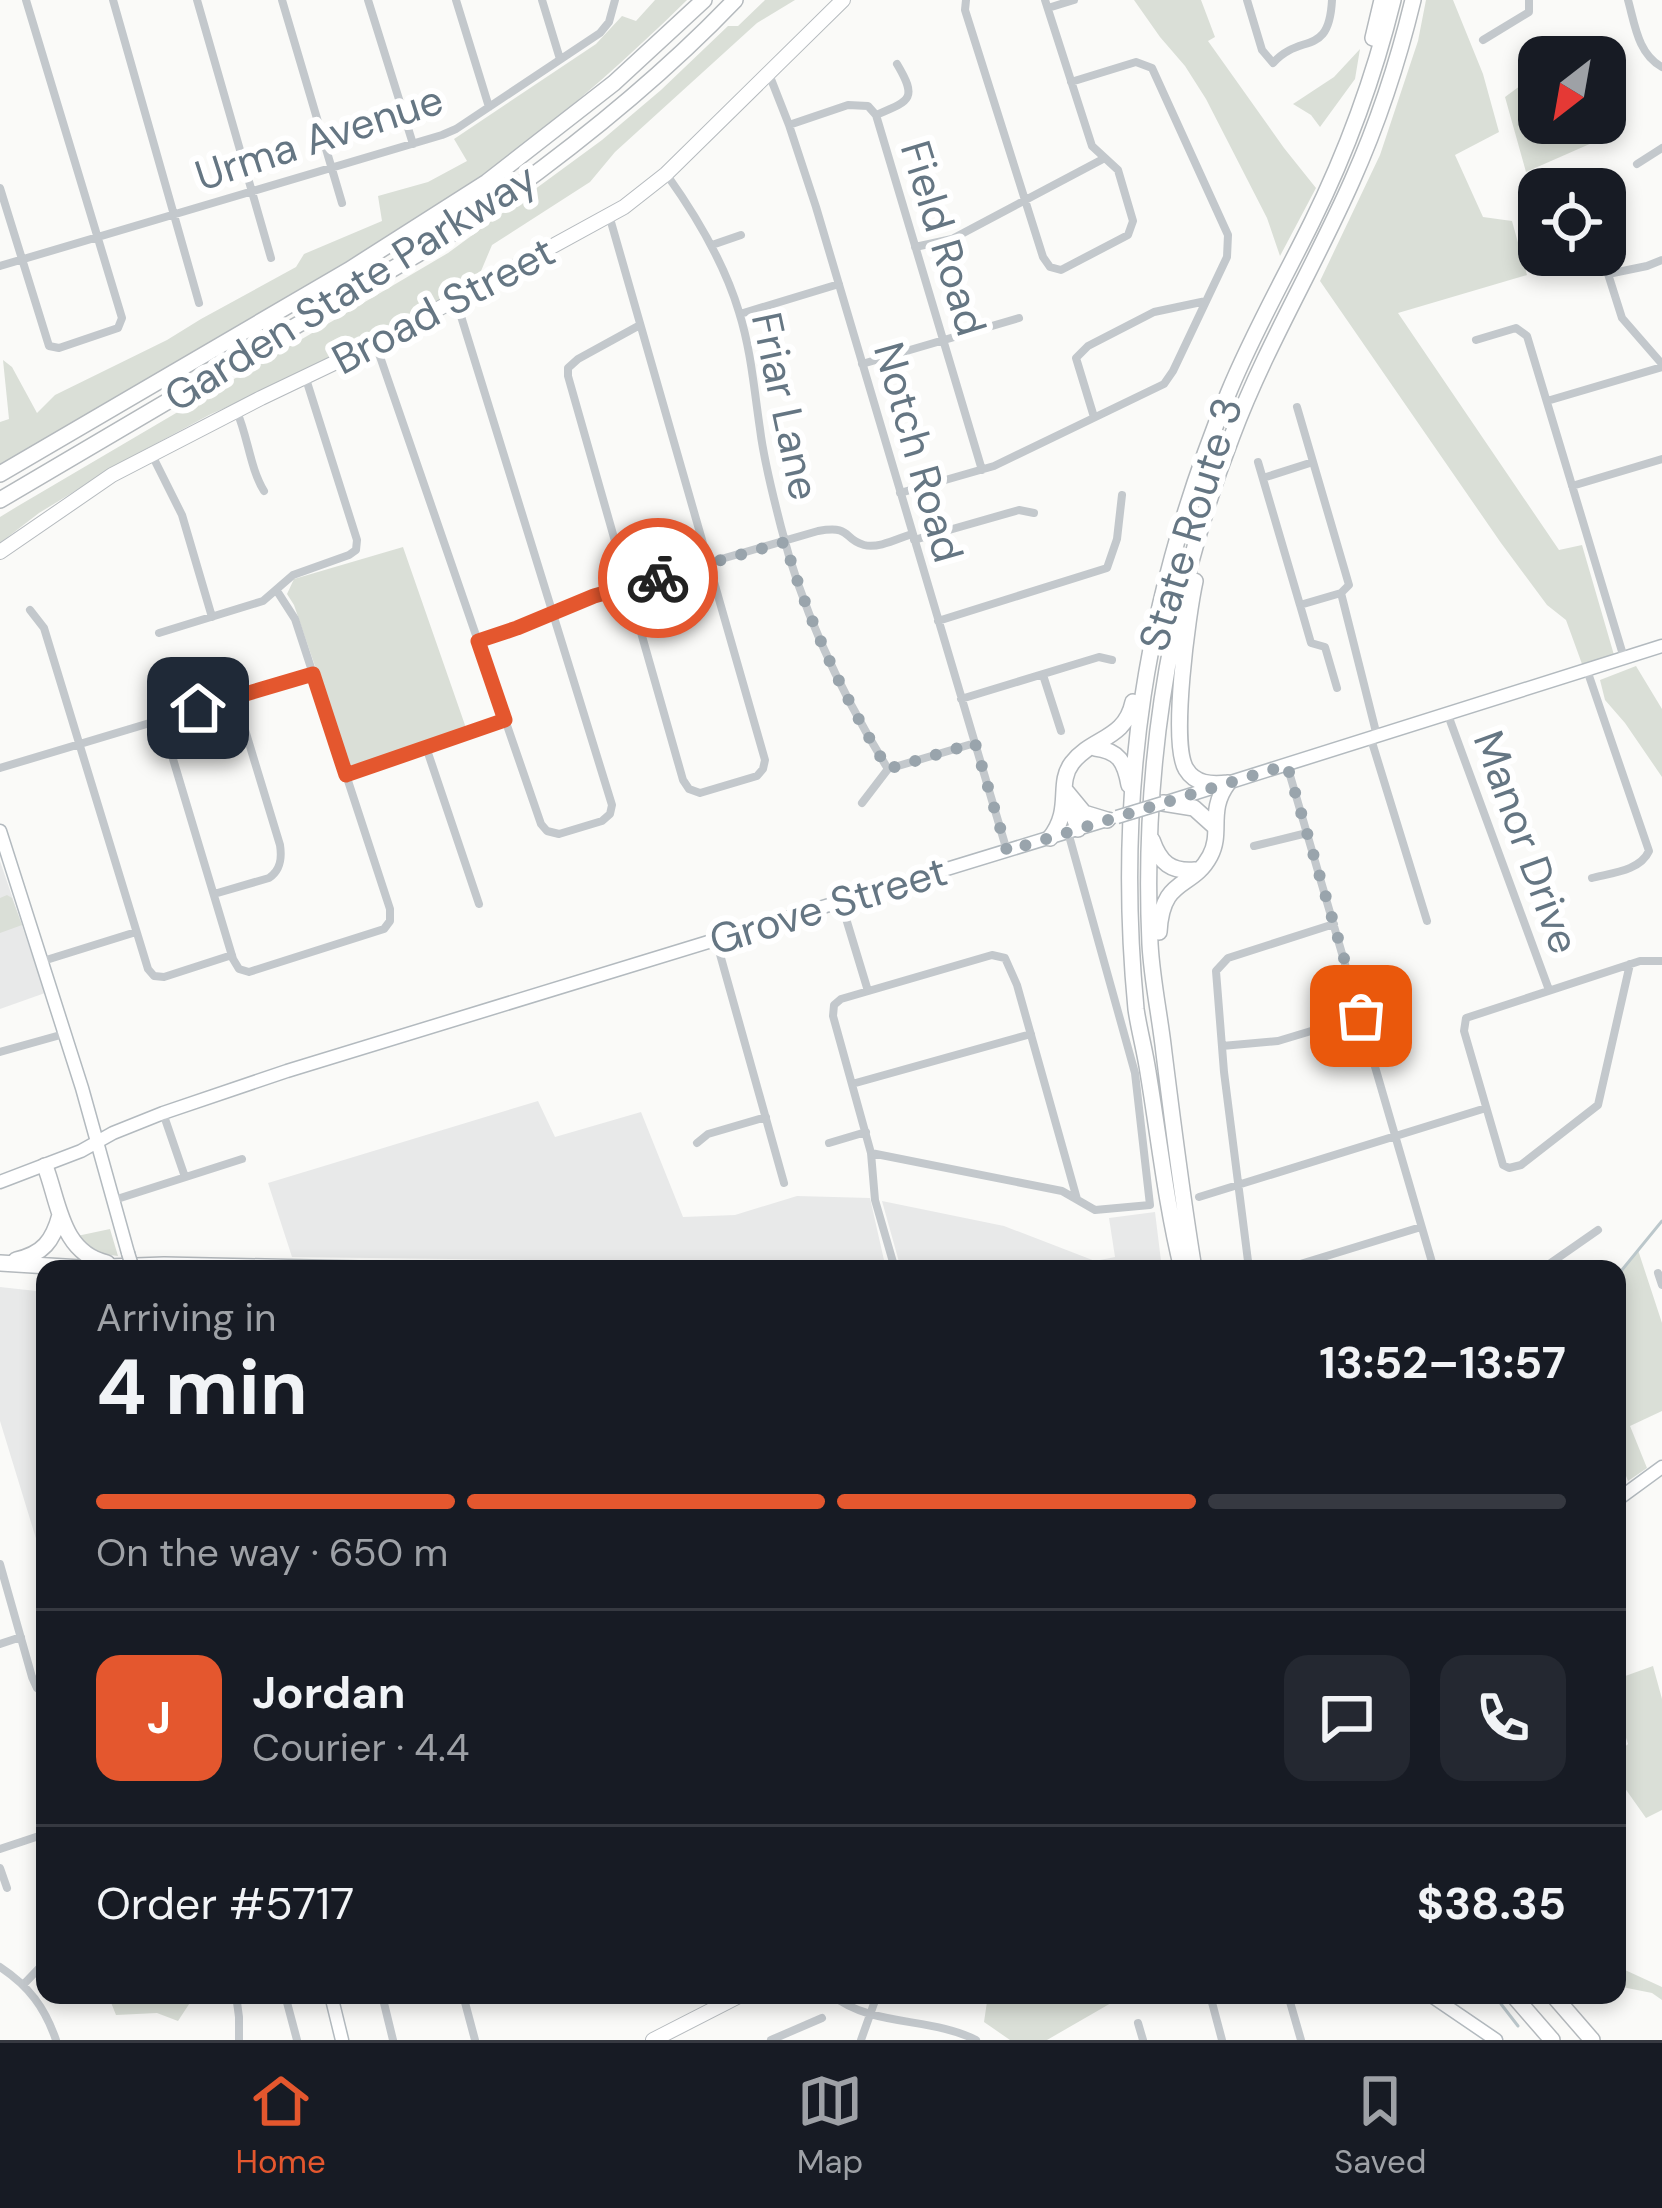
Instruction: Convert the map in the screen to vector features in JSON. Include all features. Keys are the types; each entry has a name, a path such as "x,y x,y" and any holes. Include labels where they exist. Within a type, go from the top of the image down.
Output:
{"highway":[{"name":"Garden State Parkway","path":"0,474 349,270 487,182 614,83 704,0"},
{"name":"Garden State Parkway","path":"0,500 445,238 520,187 667,66 735,0"},
{"path":"1304,238 1359,91 1382,0"},
{"name":"State Route 3","path":"1169,1221 1137,1015 1130,906 1132,806 1148,654 1174,549 1226,397 1359,113 1393,0"},
{"name":"State Route 3","path":"1184,1210 1150,947 1150,835 1158,720 1176,616 1198,532 1239,417 1352,183 1384,101 1413,0"},
{"path":"1228,783 1203,783 1184,765 1180,748 1182,671 1200,557 1239,417"},
{"path":"1050,838 1063,819 1066,776 1072,763 1117,731 1130,715 1150,612 1174,549"},
{"path":"1094,748 1112,752 1122,761 1132,806"},
{"path":"1160,1025 1161,911 1172,890 1213,851 1216,803 1228,783"},
{"path":"1065,790 1084,813 1112,819"},
{"path":"1065,790 1073,831"},
{"path":"1190,795 1206,806 1214,826"},
{"path":"1162,803 1194,808 1214,826"},
{"path":"1150,835 1164,864 1180,871 1198,869"},
{"path":"45,1166 70,1238 96,1260"},
{"path":"1184,1210 1192,1260"},
{"path":"1184,1210 1202,1260"},
{"path":"0,1263 46,1246 56,1233 60,1215"},
{"path":"1169,1221 1172,1260"},
{"path":"1169,1221 1180,1260"},
{"path":"0,1263 36,1265"},
{"path":"0,1273 36,1275"},
{"path":"1521,2004 1552,2040"},
{"path":"1561,2004 1592,2040"}],"main road":[{"name":"Broad Street","path":"0,552 88,489 151,454 376,344 609,215 666,174 843,0"},
{"path":"653,2040 723,2004"}],"street":[{"path":"0,188 46,340 53,348 118,328 123,320 26,0"},
{"path":"113,0 200,303"},
{"path":"197,0 271,258"},
{"path":"282,0 342,203"},
{"path":"368,0 413,144"},
{"path":"456,0 489,107"},
{"path":"542,0 560,59"},
{"name":"Urma Avenue","path":"0,266 456,129 605,28 616,0"},
{"path":"966,0 965,10 1043,257 1053,268 1065,268 1121,239 1131,231 1133,221 1118,170 1092,146 1046,4 1074,0"},
{"path":"1246,0 1262,50 1273,63 1324,33 1333,0"},
{"path":"1484,40 1524,16 1531,8 1529,0"},
{"path":"1628,0 1643,50 1662,68"},
{"path":"900,493 982,470 1164,384 1227,256 1228,235 1152,68 1136,62 1071,82"},
{"path":"876,115 908,98 909,86 897,64"},
{"name":"Notch Road","path":"768,73 838,284 1007,851"},
{"name":"Field Road","path":"789,125 855,104 868,106 876,115 982,470"},
{"path":"1637,164 1662,148"},
{"path":"915,247 952,238 1104,159"},
{"name":"Friar Lane","path":"666,174 712,245 740,314 752,364 760,435 785,542 812,624 851,709 888,769"},
{"path":"609,215 765,766 758,776 700,793 686,786 567,371 578,359 640,326"},
{"path":"712,245 741,235"},
{"path":"1626,270 1662,260"},
{"path":"1547,401 1662,366 1622,318 1609,276"},
{"path":"740,314 838,284"},
{"path":"376,344 538,816 544,828 555,834 602,821 612,805 456,299"},
{"path":"1094,417 1076,358 1088,346 1154,312 1206,301"},
{"path":"862,364 1019,318"},
{"path":"1476,340 1508,328 1522,330 1530,342 1624,658"},
{"path":"159,633 263,601 293,574 353,553 358,545 306,377"},
{"path":"1297,407 1349,585 1341,593 1300,605"},
{"path":"237,410 264,491"},
{"path":"151,454 182,515 212,616"},
{"path":"1571,486 1662,460"},
{"path":"1258,462 1311,643 1325,647 1337,688"},
{"path":"1263,478 1313,462"},
{"path":"938,620 1102,571 1118,539 1122,495"},
{"path":"478,641 628,586 818,531 846,532 869,546 1019,510 1034,513"},
{"path":"161,719 238,969 249,972 388,925 390,909 295,619 277,591"},
{"path":"1341,593 1374,738 1427,921"},
{"path":"30,610 44,628 148,969 157,977 232,955"},
{"name":"Grove Street","path":"0,1182 112,1133 303,1065 1662,646"},
{"path":"961,699 1099,657 1112,660"},
{"path":"1588,670 1649,851 1646,860 1636,866 1592,878"},
{"path":"0,768 313,674"},
{"path":"1042,675 1061,731"},
{"path":"214,894 269,878 281,861 280,844 235,697"},
{"name":"Manor Drive","path":"1448,715 1549,990"},
{"path":"346,775 505,720"},
{"path":"862,803 888,769 975,743"},
{"path":"427,747 479,904"},
{"path":"1287,765 1431,1260"},
{"path":"0,831 66,1034 128,1260"},
{"path":"871,1153 1061,1191 1101,1210 1150,1205 1135,1072 1073,831"},
{"path":"1254,846 1307,833"},
{"path":"841,901 868,991"},
{"path":"1248,1260 1222,1046 1219,965 1334,924"},
{"path":"43,961 136,932"},
{"path":"716,938 784,1183"},
{"path":"892,1260 875,1200 866,1132 832,1012 837,1001 996,955 1009,961 1077,1199"},
{"path":"1630,964 1598,1105 1521,1165 1503,1165 1466,1038 1463,1024 1468,1016 1630,964 1662,962"},
{"path":"1222,1046 1278,1042 1361,1016"},
{"path":"0,1052 66,1034"},
{"path":"852,1084 1031,1034"},
{"path":"1199,1197 1486,1108"},
{"path":"164,1113 185,1178"},
{"path":"697,1143 708,1134 766,1117"},
{"path":"830,1143 866,1132"},
{"path":"113,1200 242,1159"},
{"path":"1313,1260 1421,1227"},
{"path":"1555,1260 1598,1230"},
{"path":"1658,1273 1662,1286"},
{"path":"1626,1494 1660,1473"},
{"path":"0,1564 36,1686"},
{"path":"0,1644 21,1637"},
{"path":"0,1849 36,1837"},
{"path":"0,1868 7,1888"},
{"path":"0,1967 36,1999"},
{"path":"23,1984 36,1971"},
{"path":"40,2004 56,2040"},
{"path":"237,2004 239,2040"},
{"path":"287,2004 297,2040"},
{"path":"334,2004 342,2040"},
{"path":"386,2004 393,2040"},
{"path":"465,2004 475,2040"},
{"path":"846,2004 976,2040"},
{"path":"861,2040 874,2004"},
{"path":"1212,2004 1222,2040"},
{"path":"1291,2004 1301,2040"},
{"path":"1443,2004 1493,2039"},
{"path":"771,2040 822,2018"},
{"path":"1138,2023 1143,2040"}],"shaded area":[{"path":"655,0 687,0 586,93 478,179 0,468 0,422 9,419 3,360 12,367 37,413 55,395 167,340 296,267 304,254 382,221 378,196 428,182 467,161 454,139 596,44 622,16 636,21"},
{"path":"765,0 795,0 757,23 615,152 590,182 492,245 476,283 327,363 211,414 131,457 39,513 0,543 0,517 448,253 602,140 728,26 738,26"},
{"path":"1134,0 1201,0 1215,37 1208,41 1316,188 1280,256 1267,218 1206,99"},
{"path":"1426,0 1453,0 1483,74 1499,132 1455,155 1483,217 1512,221 1518,243 1518,276 1524,276 1398,313 1559,550 1582,545 1614,655 1582,664 1566,620 1547,605 1501,543 1320,281 1380,155 1418,41"},
{"path":"1360,49 1355,79 1320,127 1293,104 1334,77"},
{"path":"1518,87 1518,143 1505,97"},
{"path":"1518,144 1590,144 1535,168 1525,168"},
{"path":"403,547 466,728 350,768 287,594 294,579"},
{"path":"1636,666 1662,709 1662,777 1605,700 1600,680"},
{"path":"0,861 45,993 0,1009"},
{"path":"7,895 22,925 0,933 0,898"},
{"path":"538,1101 555,1137 641,1112 683,1217 735,1215 797,1196 870,1198 884,1260 292,1257 268,1183"},
{"path":"882,1201 1004,1226 1092,1260 898,1260"},
{"path":"1155,1212 1161,1260 1100,1260 1115,1257 1109,1218"},
{"path":"110,1229 118,1256 95,1253 77,1236"},
{"path":"1638,1250 1662,1323 1662,1411 1630,1426 1647,1468 1628,1481 1626,1476 1626,1265"},
{"path":"0,1287 36,1291 36,1539 0,1421"},
{"path":"1653,1666 1662,1699 1662,1810 1646,1818 1626,1790 1626,1676"},
{"path":"1626,1970 1662,1987 1662,2000 1626,1988"},
{"path":"112,2004 189,2004 178,2021 157,2013 116,2015"},
{"path":"987,2004 1109,2004 1047,2040 1010,2040 984,2022"}],"waterway":[{"path":"1626,1265 1662,1221"},
{"path":"1501,2004 1518,2026"}],"way so far":[{"path":"658,578 785,542 831,668 888,769 975,743 1007,851 1287,765 1361,1016"}],"route":[{"path":"198,708 313,674 346,775 505,720 478,641 559,608 658,578"}]}
